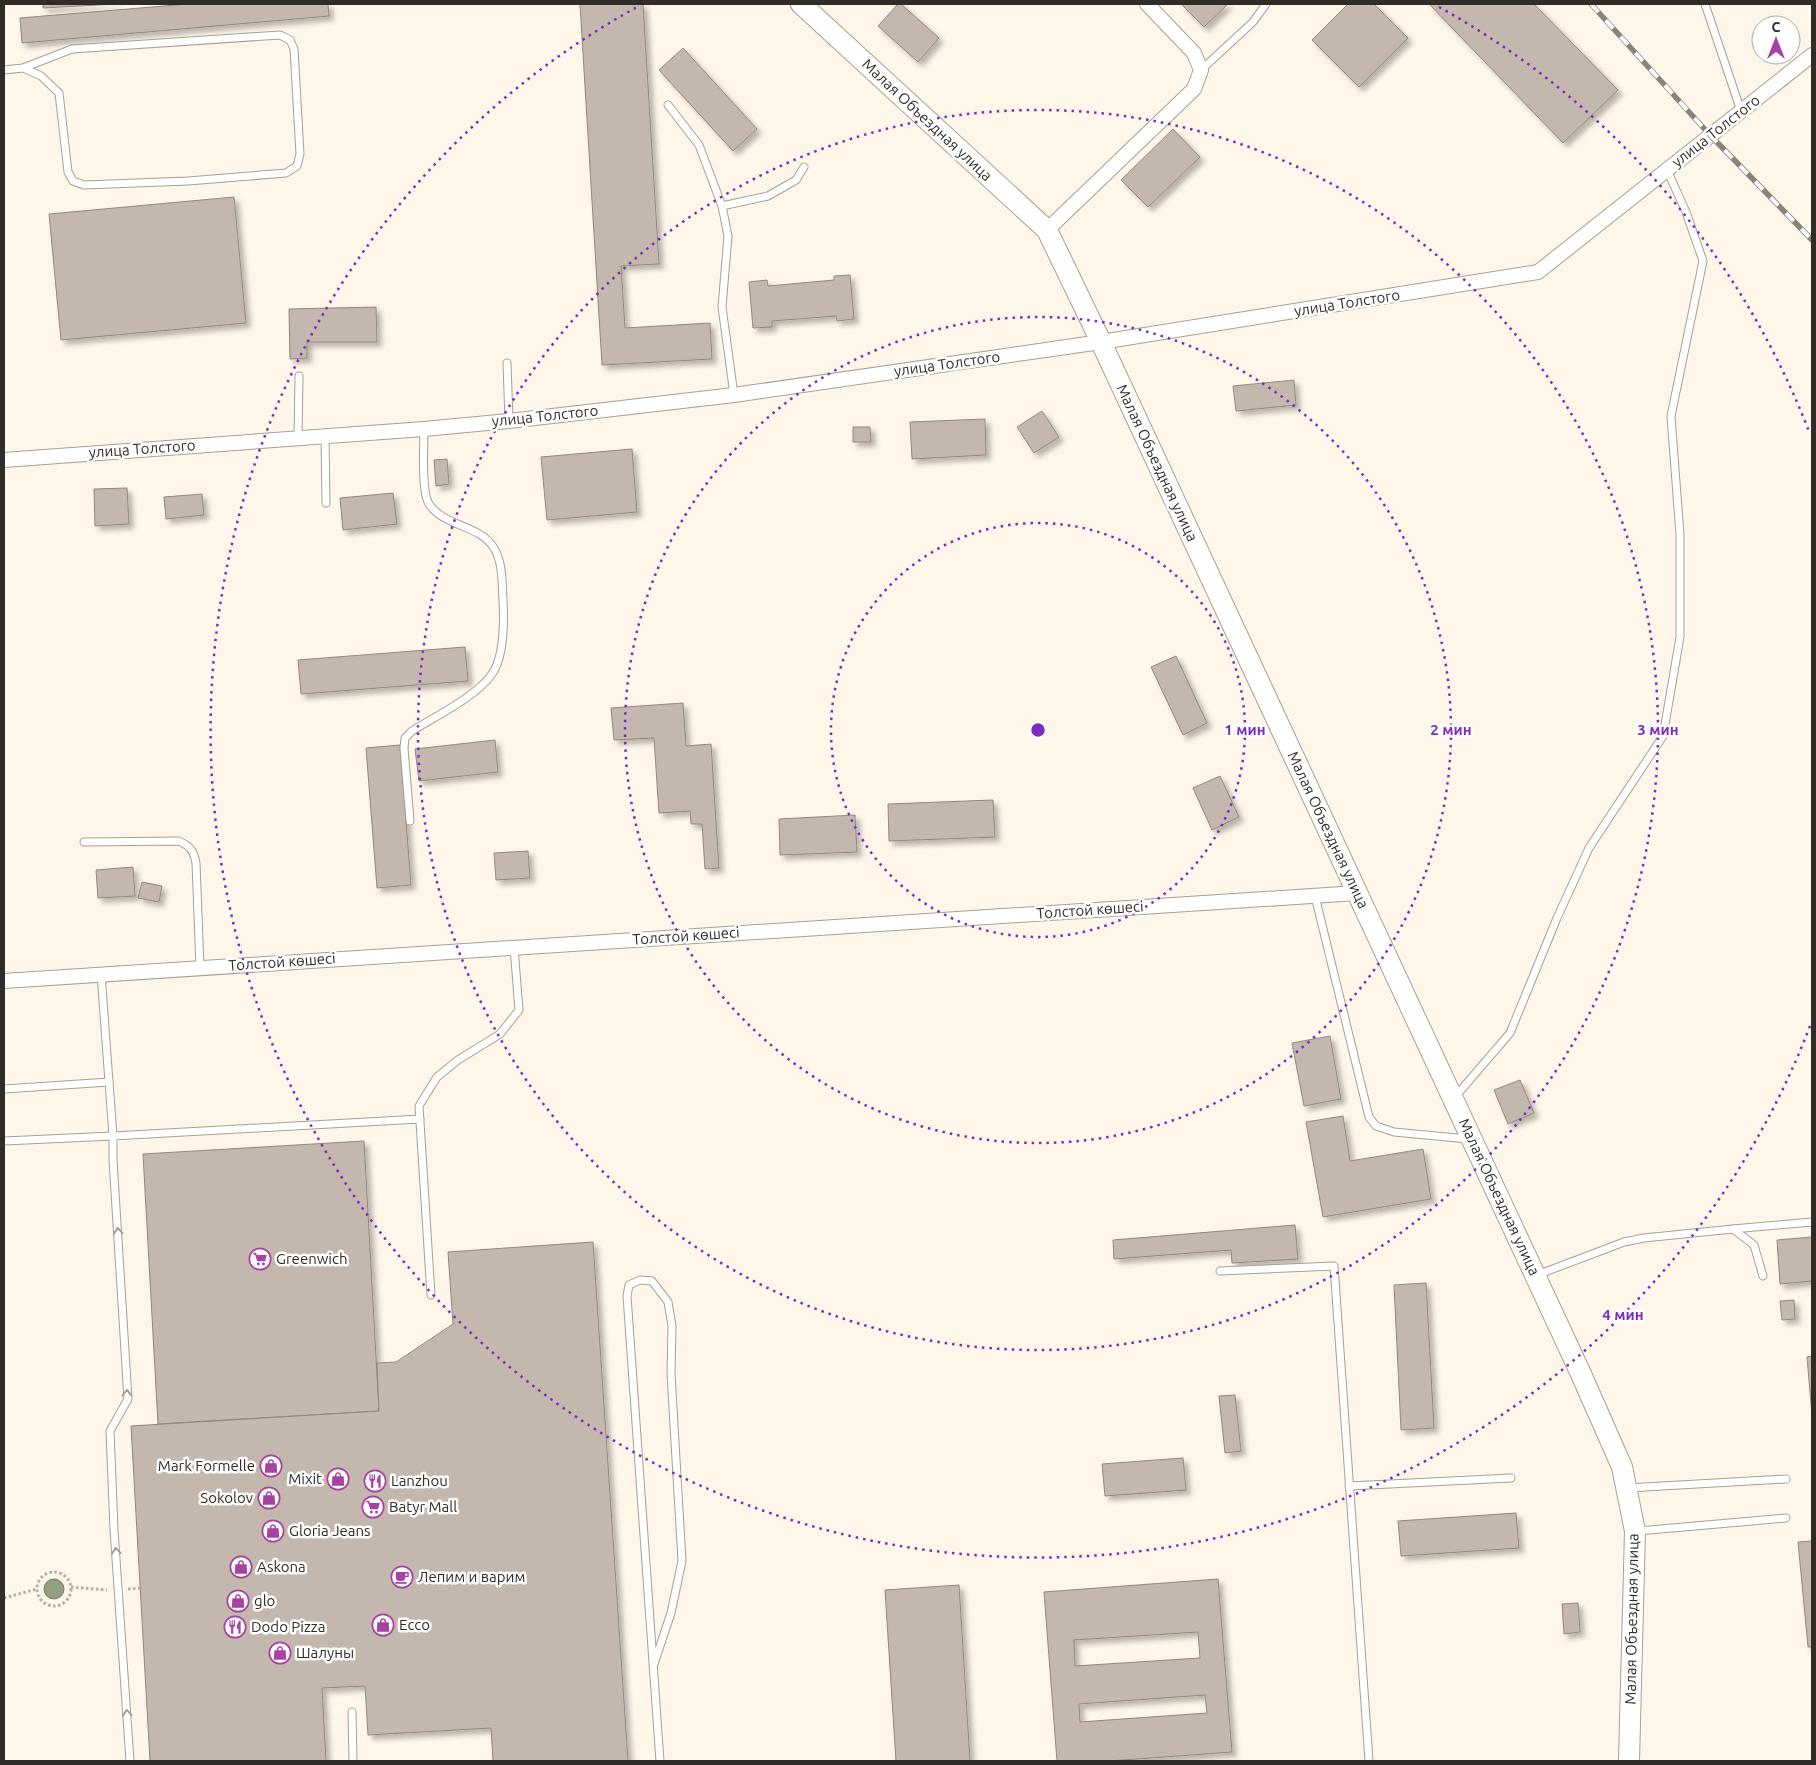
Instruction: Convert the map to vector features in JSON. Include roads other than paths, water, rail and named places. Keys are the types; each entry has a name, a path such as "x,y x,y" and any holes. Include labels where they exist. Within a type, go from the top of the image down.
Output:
{"street":[{"name":"Малая Объездная улица","path":"801,4 1047,230 1101,342 1536,1276 1622,1467 1635,1531 1629,1761"},
{"path":"1047,230 1194,89 1201,70 1194,53 1147,4"},
{"name":"улица Толстого","path":"4,460 424,429 734,395 1101,342 1538,272 1812,55"},
{"name":"Толстой көшесі","path":"7,982 200,967 1357,893"}],"lane":[{"path":"1201,70 1253,22 1266,4"},
{"path":"1705,4 1741,111"},
{"path":"4,70 23,68 72,49 280,35 290,40 294,49 300,154 297,166 286,172 257,175 188,181 84,186 72,181 68,172 59,94 41,76 23,68"},
{"path":"668,105 699,145 722,206 728,236 722,306 734,395"},
{"path":"722,206 768,196 796,180 804,167"},
{"path":"1453,1099 1510,1033 1557,918 1590,848 1663,736 1680,637 1680,534 1671,416 1703,261 1686,212 1667,170"},
{"path":"507,363 509,421"},
{"path":"298,437 299,376"},
{"path":"410,821 404,748 405,738 412,731 478,690 493,673 500,654 503,609 501,569 494,548 479,533 438,514 428,502 425,489 424,429"},
{"path":"325,436 326,503"},
{"path":"84,842 179,841 188,845 194,855 196,864 200,967"},
{"path":"1314,896 1369,1117 1376,1126 1394,1132 1472,1140"},
{"path":"431,1295 419,1106 437,1077 458,1060 500,1034 519,1010 514,947"},
{"path":"101,974 113,1136 128,1399 110,1431 114,1530 130,1761"},
{"path":"4,1089 109,1082"},
{"path":"4,1141 420,1119"},
{"path":"1536,1276 1624,1242 1644,1238 1812,1222"},
{"path":"1732,1229 1754,1245 1763,1276"},
{"path":"1220,1271 1334,1266 1369,1761"},
{"path":"653,1667 671,1612 682,1561 671,1374 672,1326 668,1302 658,1287 652,1281 640,1280 630,1285 627,1296 653,1667 660,1761"},
{"path":"1349,1486 1511,1478"},
{"path":"1626,1488 1786,1478"},
{"path":"1635,1531 1786,1518"},
{"path":"352,1712 353,1761"}],"railway":[{"path":"1591,4 1710,135 1812,240"}],"place":[{"name":"Greenwich","path":"260,1259"},
{"name":"Mark Formelle","path":"271,1466"},
{"name":"Mixit","path":"338,1479"},
{"name":"Lanzhou","path":"375,1481"},
{"name":"Sokolov","path":"269,1498"},
{"name":"Batyr Mall","path":"373,1507"},
{"name":"Gloria Jeans","path":"273,1531"},
{"name":"Askona","path":"241,1567"},
{"name":"Лепим и варим","path":"402,1577"},
{"name":"glo","path":"238,1601"},
{"name":"Ecco","path":"383,1625"},
{"name":"Dodo Pizza","path":"235,1627"},
{"name":"Шалуны","path":"280,1653"}]}
